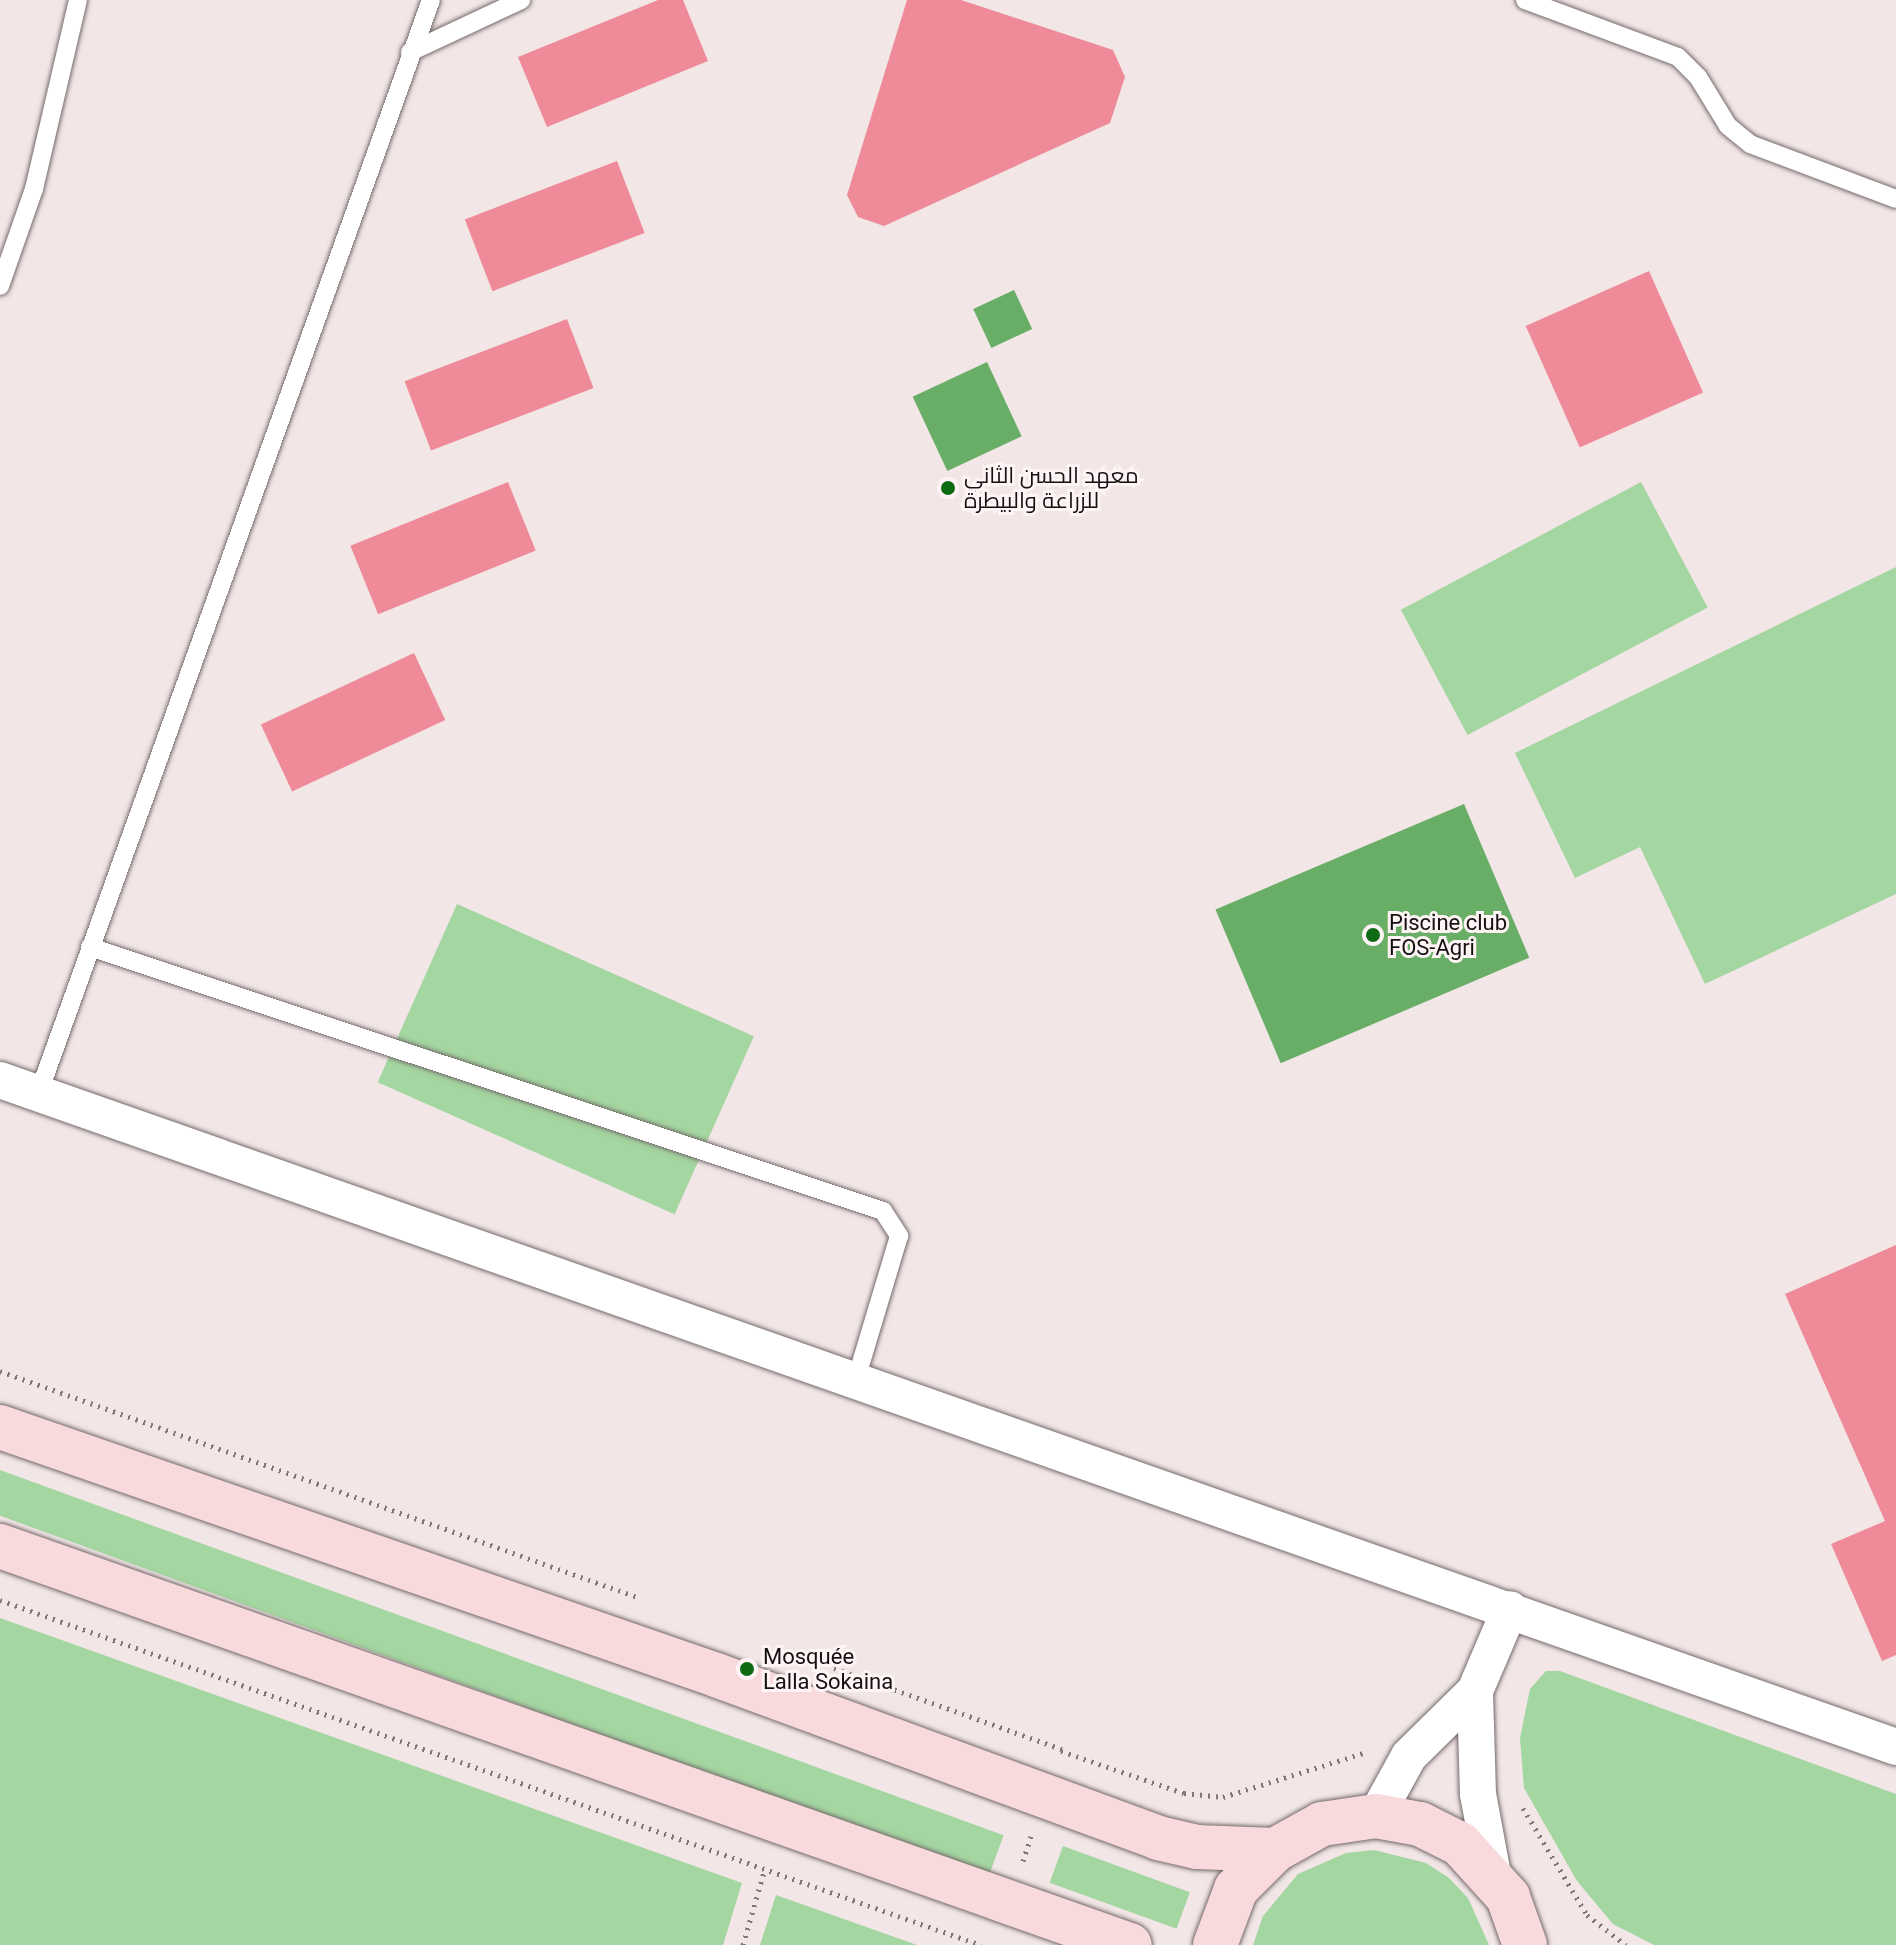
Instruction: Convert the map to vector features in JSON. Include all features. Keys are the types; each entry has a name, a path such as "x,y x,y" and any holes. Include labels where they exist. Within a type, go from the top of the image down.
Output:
{"main road":[{"path":"0,1427 716,1675 1118,1825 1197,1847 1275,1850"},
{"path":"0,1546 1070,1932 1130,1945"},
{"path":"1215,1945 1236,1889 1275,1850 1322,1824 1376,1816 1420,1824 1460,1844 1493,1875 1519,1921 1525,1945"}],"street":[{"path":"0,1080 1896,1747"},
{"path":"1376,1816 1409,1756 1475,1691 1510,1609"},
{"path":"1475,1691 1478,1794 1493,1875"}],"lane":[{"path":"0,286 34,189 78,0"},
{"path":"38,1095 431,0"},
{"path":"410,52 521,0"},
{"path":"1525,0 1678,57 1698,77 1728,126 1750,144 1896,199"},
{"path":"90,947 883,1211 899,1236 856,1379"}],"path":[{"path":"0,1371 651,1602"},
{"path":"0,1600 764,1872 981,1945"},
{"path":"827,1665 1062,1749"},
{"path":"743,1945 764,1872"}],"shaded area":[{"path":"1014,290 1032,329 991,348 973,309"},
{"path":"987,362 1022,436 947,471 913,397"},
{"path":"1641,482 1708,607 1468,735 1401,610"},
{"path":"1896,567 1896,894 1705,984 1640,847 1575,878 1515,753"},
{"name":"Piscine club FOS-Agri","path":"1464,804 1529,958 1281,1063 1215,909"},
{"path":"457,904 754,1036 675,1214 378,1082"},
{"path":"0,1470 1004,1835 989,1876 0,1516"},
{"path":"0,1618 742,1883 723,1945 0,1945"},
{"path":"1546,1671 1560,1671 1896,1794 1896,1945 1654,1945 1613,1924 1577,1881 1524,1788 1520,1738 1530,1689"},
{"path":"1063,1846 1190,1892 1177,1929 1050,1883"},
{"path":"1374,1850 1426,1863 1449,1878 1468,1898 1489,1945 1253,1945 1263,1916 1298,1874 1346,1853"},
{"path":"776,1895 917,1945 760,1945"}],"building":[{"path":"658,0 683,0 708,61 547,127 518,57"},
{"path":"907,0 961,0 1113,50 1125,77 1110,123 884,226 858,217 847,195"},
{"path":"617,161 645,233 492,291 465,219"},
{"path":"1649,271 1703,393 1580,447 1526,326"},
{"path":"567,319 594,388 431,450 405,381"},
{"path":"508,482 536,551 378,614 350,546"},
{"path":"414,653 445,720 292,791 261,724"},
{"path":"1896,1245 1896,1655 1882,1661 1831,1544 1885,1521 1785,1294"}],"place":[{"name":"معهد الحسن الثاني للزراعة والبيطرة","path":"948,488"},
{"name":"Piscine club FOS-Agri","path":"1373,935"},
{"name":"Mosquée Lalla Sokaina","path":"747,1669"}]}
